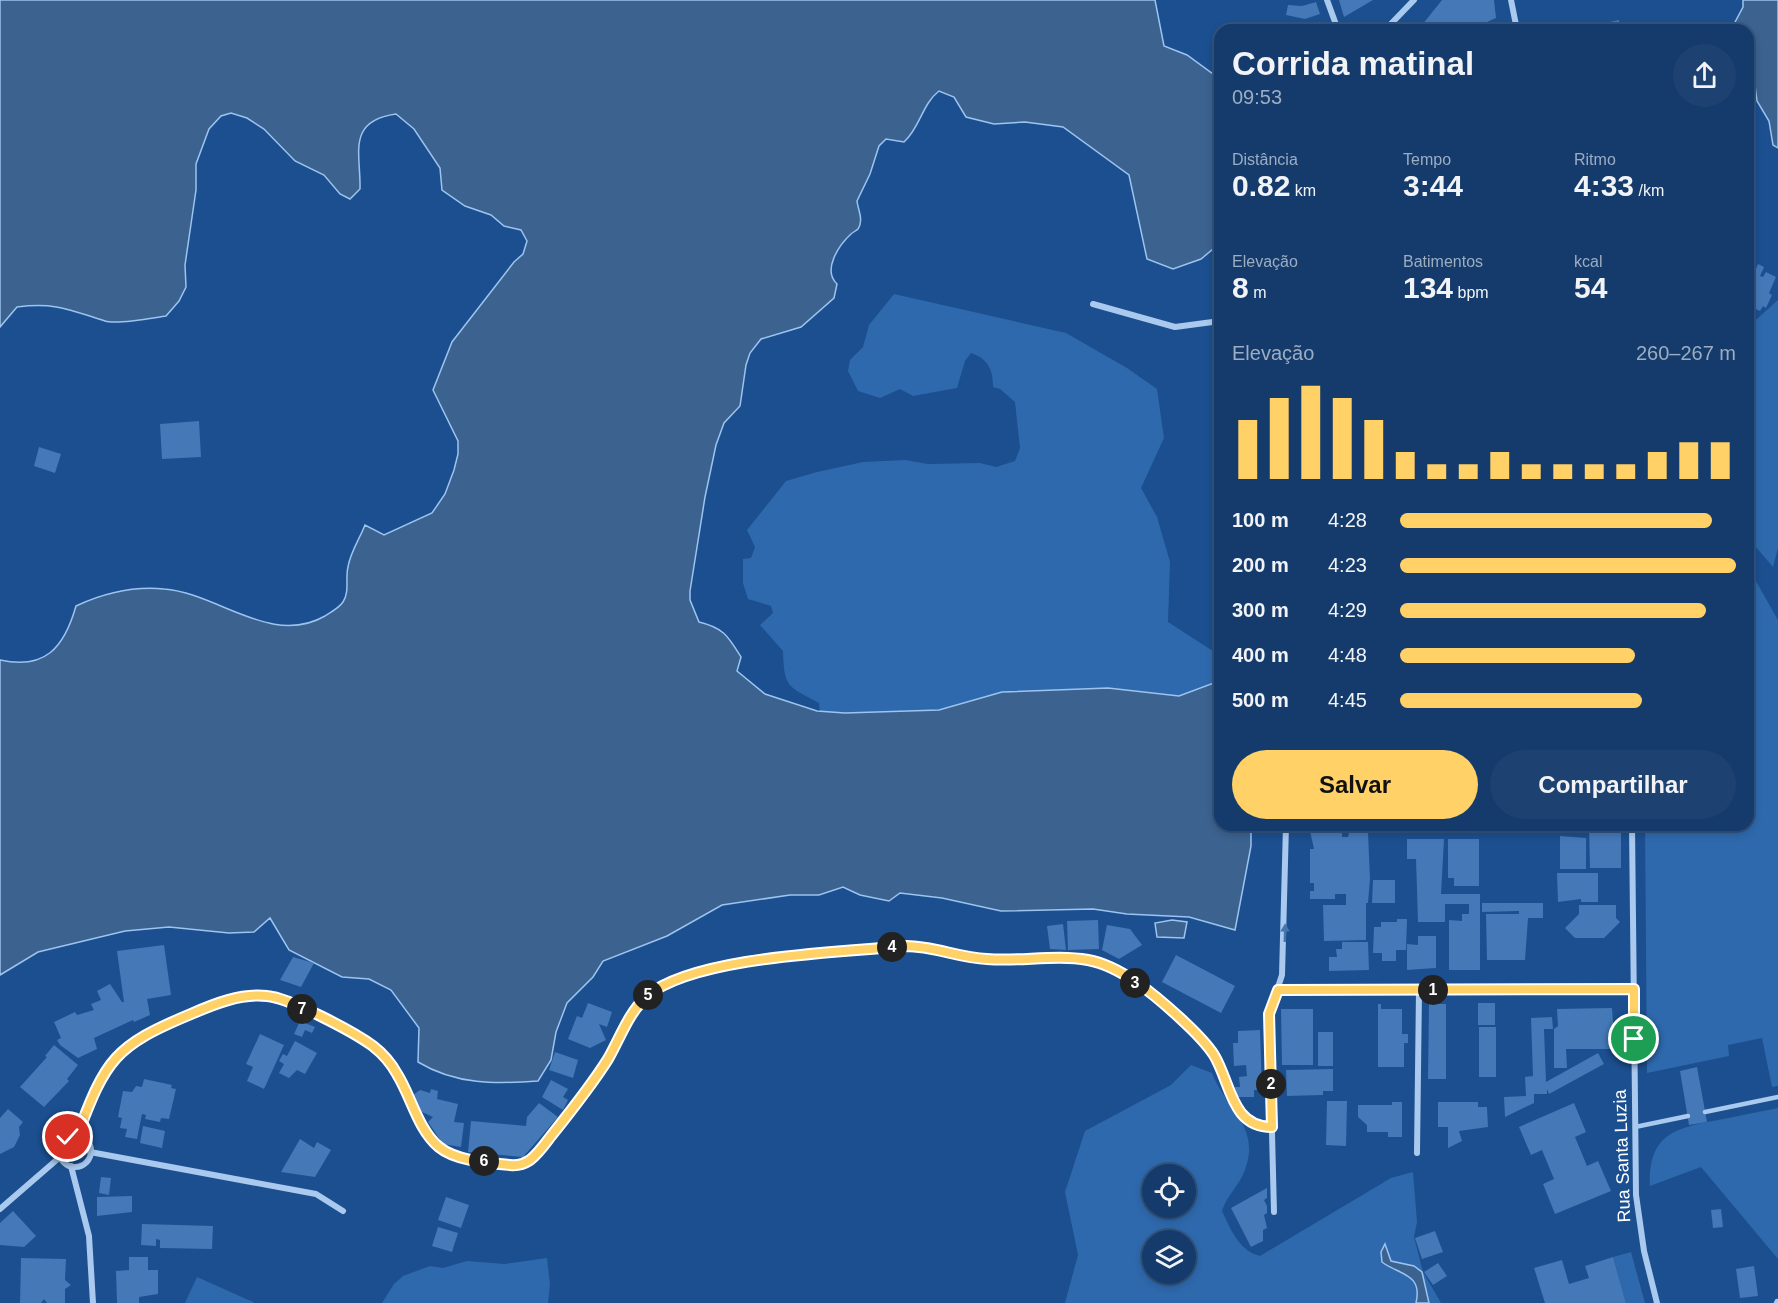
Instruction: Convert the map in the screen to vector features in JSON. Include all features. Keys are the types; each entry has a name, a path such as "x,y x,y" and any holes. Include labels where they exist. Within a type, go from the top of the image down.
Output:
{"street":[{"path":"1327,0 1336,24"},
{"path":"1391,24 1414,0"},
{"path":"1511,0 1516,24"},
{"path":"1093,304 1174,327 1214,322"},
{"path":"1274,1212 1269,1014 1282,975 1285,941 1286,831"},
{"name":"Rua Santa Luzia","path":"1632,831 1635,1127 1639,1224 1657,1303"},
{"path":"77,1136 101,1078 112,1061 132,1042 144,1034 221,1001 268,996 293,1004 358,1036 381,1053 398,1075 430,1138 442,1150 459,1156 508,1165 523,1164 534,1157 570,1113 607,1059 635,1010 658,988 695,974 753,961 906,946 929,947 986,959 1086,959 1107,966 1156,999 1194,1031 1213,1054 1231,1094 1247,1121 1256,1126 1272,1127"},
{"path":"1278,990 1634,989"},
{"path":"1417,1153 1419,990"},
{"path":"70,1166 85,1163 90,1152 88,1143 77,1136 63,1140 60,1145 60,1157 70,1166 89,1236 93,1303"},
{"path":"90,1152 316,1194 343,1211"},
{"path":"0,1209 60,1157"}],"lane":[{"path":"1705,1112 1778,1097"},
{"path":"1635,1127 1688,1116"}],"shaded area":[{"path":"0,0 1155,0 1164,46 1187,55 1214,75 1214,248 1201,259 1173,269 1147,259 1129,175 1063,127 1025,122 994,124 966,117 954,97 939,91 933,96 914,130 904,142 886,139 879,146 870,174 857,201 861,219 860,226 842,244 834,258 831,272 837,284 834,298 801,327 761,339 750,353 740,406 724,423 716,445 705,497 690,600 699,622 720,630 741,657 737,671 765,694 817,711 845,713 939,710 1002,692 1108,688 1179,696 1214,683 1214,831 1251,831 1251,846 1235,930 1189,917 1127,914 1093,909 1001,911 942,898 900,893 889,901 860,895 843,887 819,895 790,895 722,905 667,936 603,961 593,977 567,1003 556,1032 551,1060 538,1081 522,1082 462,1079 432,1070 418,1062 419,1028 391,990 369,979 342,977 289,950 270,918 254,932 229,933 169,927 125,931 38,952 0,975 0,660 29,662 41,658 59,644 76,606 97,597 130,590 152,588 184,593 245,616 285,625 305,624 337,608 345,598 349,562 365,525 384,535 432,513 445,494 458,454 458,441 433,390 452,342 514,262 523,254 527,241 521,230 504,226 491,215 465,206 442,190 440,168 414,129 396,114 380,118 369,124 363,132 359,152 360,189 350,199 340,194 324,175 295,161 264,129 247,118 231,113 221,116 209,129 196,164 196,190 185,265 186,287 179,301 166,316 110,322 52,306 30,306 17,307 0,327"},
{"path":"1743,0 1778,0 1778,148 1773,145 1769,121 1757,101 1754,77 1754,24 1734,24 1743,7"},
{"path":"894,294 1066,333 1127,368 1157,389 1164,438 1141,488 1157,517 1170,562 1168,622 1214,652 1214,683 1179,696 1108,688 1002,692 939,710 845,713 820,712 819,703 789,684 786,679 783,651 760,625 773,613 771,606 748,599 743,583 743,559 751,558 755,547 747,530 786,481 863,462 905,460 928,464 980,463 996,467 1015,461 1020,448 1015,402 1000,389 993,387 992,375 988,366 982,358 971,353 965,361 957,388 913,396 900,389 880,398 858,391 848,371 850,360 863,347 869,325"},
{"path":"1778,300 1778,548 1773,567 1754,545 1754,322"},
{"path":"1754,578 1778,620 1778,1086 1772,1087 1762,1038 1728,1045 1729,1056 1647,1073 1645,831 1754,831"},
{"path":"1172,920 1187,922 1184,938 1157,937 1155,923"},
{"path":"1191,1065 1212,1073 1240,1119 1249,1142 1249,1155 1245,1170 1222,1211 1241,1244 1260,1256 1391,1178 1413,1172 1417,1222 1414,1237 1423,1272 1441,1303 1065,1303 1078,1255 1065,1192 1085,1131 1171,1085"},
{"path":"1778,1108 1778,1259 1701,1167 1650,1186 1654,1155 1659,1144 1667,1136 1689,1126"},
{"path":"1385,1244 1391,1261 1414,1266 1422,1272 1429,1303 1416,1303 1417,1293 1413,1280 1382,1262 1381,1252"},
{"path":"1631,1252 1645,1303 1626,1303 1613,1257"},
{"path":"547,1258 550,1284 548,1303 382,1303 394,1284 403,1276 430,1266 443,1268 467,1261 505,1264"},
{"path":"197,1277 253,1302 253,1303 185,1303"}],"building":[{"path":"1339,0 1373,0 1344,17"},
{"path":"1442,0 1494,0 1496,18 1487,22 1488,24 1423,24"},
{"path":"1316,2 1320,14 1305,19 1286,15 1288,5 1302,6"},
{"path":"1619,20 1620,24 1601,24"},
{"path":"1758,264 1764,267 1760,276 1763,277 1766,272 1776,277 1766,308 1763,306 1760,311 1754,308 1754,268 1756,269"},
{"path":"199,421 201,457 162,459 160,424"},
{"path":"39,447 61,454 55,473 34,466"},
{"path":"1310,831 1342,831 1342,837 1348,837 1349,833 1368,833 1370,879 1368,903 1366,903 1366,940 1324,941 1323,905 1346,905 1346,894 1335,894 1335,899 1310,899 1310,891 1314,891 1314,883 1310,883 1310,849 1314,849"},
{"path":"1589,831 1621,831 1621,868 1590,868"},
{"path":"1560,836 1586,838 1586,869 1560,869"},
{"path":"1407,839 1444,839 1441,894 1480,894 1480,970 1449,970 1449,920 1462,921 1462,914 1469,914 1469,904 1445,904 1445,922 1418,922 1416,859 1407,859"},
{"path":"1448,839 1479,839 1479,886 1454,886 1454,878 1448,878"},
{"path":"1557,873 1598,873 1598,902 1581,902 1581,899 1558,902"},
{"path":"1373,880 1395,880 1395,903 1372,903"},
{"path":"1482,903 1543,903 1543,918 1528,918 1525,960 1487,960 1486,914 1519,914 1519,911 1482,912"},
{"path":"1579,905 1616,905 1616,918 1620,922 1604,938 1575,938 1565,928 1579,914"},
{"path":"1397,919 1407,919 1406,950 1396,950 1396,961 1382,961 1382,953 1373,953 1374,927 1381,927 1381,922 1397,922"},
{"path":"1098,920 1099,949 1068,950 1067,921"},
{"path":"1063,924 1066,950 1050,949 1047,926"},
{"path":"1107,925 1130,929 1142,945 1119,959 1102,950"},
{"path":"1418,936 1436,936 1436,968 1407,970 1407,944 1418,945"},
{"path":"1342,942 1368,942 1369,970 1329,971 1329,957 1337,957 1336,949 1342,949"},
{"path":"164,945 171,995 147,999 150,1015 134,1022 133,1020 94,1038 97,1049 78,1058 60,1045 57,1040 61,1038 54,1022 75,1012 77,1015 94,1010 91,1004 101,1000 97,991 110,984 124,1002 117,951"},
{"path":"1176,955 1235,986 1221,1013 1162,982"},
{"path":"293,957 314,963 301,987 280,980"},
{"path":"588,1003 612,1012 607,1027 599,1024 606,1040 590,1048 568,1039 577,1016 582,1018"},
{"path":"1478,1003 1495,1003 1495,1025 1478,1025"},
{"path":"1378,1004 1381,1004 1381,1009 1402,1009 1402,1034 1408,1034 1408,1043 1404,1043 1404,1067 1378,1067"},
{"path":"1429,1004 1446,1004 1446,1079 1428,1079"},
{"path":"1612,1008 1615,1049 1566,1049 1567,1068 1554,1068 1554,1029 1558,1026 1557,1009"},
{"path":"1281,1009 1313,1009 1313,1065 1282,1065"},
{"path":"1552,1017 1553,1029 1544,1029 1546,1082 1598,1053 1604,1064 1549,1094 1547,1089 1547,1094 1534,1094 1534,1103 1505,1117 1504,1097 1526,1096 1525,1077 1533,1076 1531,1018"},
{"path":"300,1021 315,1027 312,1033 305,1030 302,1037 294,1034"},
{"path":"1479,1027 1496,1027 1496,1077 1479,1077"},
{"path":"1260,1030 1262,1090 1254,1090 1254,1097 1235,1097 1235,1087 1240,1087 1239,1077 1247,1076 1246,1065 1234,1066 1233,1043 1238,1043 1238,1031"},
{"path":"1318,1032 1333,1032 1333,1066 1318,1066"},
{"path":"260,1034 284,1045 264,1089 247,1081 253,1067 246,1064"},
{"path":"295,1041 317,1053 305,1074 297,1070 289,1078 279,1073 284,1064 279,1061 283,1054 287,1056"},
{"path":"54,1045 78,1065 67,1079 69,1081 44,1107 20,1087 47,1057 45,1056"},
{"path":"555,1052 578,1060 573,1078 549,1070"},
{"path":"1697,1067 1707,1122 1689,1125 1680,1071"},
{"path":"1333,1069 1333,1091 1323,1091 1323,1095 1287,1096 1286,1070"},
{"path":"144,1079 172,1085 171,1088 176,1089 169,1119 161,1118 160,1122 145,1119 146,1115 142,1114 137,1139 125,1137 127,1129 120,1128 122,1118 118,1117 123,1091 132,1092 136,1086 142,1087"},
{"path":"551,1080 568,1089 563,1097 568,1100 563,1110 542,1097"},
{"path":"431,1089 438,1091 437,1099 458,1104 454,1122 464,1123 461,1147 443,1144 428,1122 433,1117 422,1112 413,1095 420,1090 430,1093"},
{"path":"1327,1101 1347,1101 1346,1146 1326,1145"},
{"path":"1392,1102 1402,1102 1402,1137 1388,1137 1388,1132 1367,1132 1367,1125 1358,1117 1358,1105 1392,1105"},
{"path":"1438,1102 1478,1102 1478,1107 1487,1107 1488,1127 1459,1131 1462,1141 1448,1148 1448,1127 1438,1127"},
{"path":"539,1103 558,1117 523,1157 468,1152 471,1121 526,1126 527,1117"},
{"path":"1574,1103 1586,1132 1575,1137 1587,1166 1598,1161 1611,1191 1555,1214 1543,1184 1554,1179 1542,1150 1531,1155 1519,1127"},
{"path":"8,1109 23,1122 19,1127 20,1135 14,1147 0,1154 0,1118"},
{"path":"143,1126 165,1131 162,1148 140,1143"},
{"path":"300,1139 314,1148 317,1142 331,1150 315,1177 281,1172"},
{"path":"101,1177 111,1178 109,1195 99,1193"},
{"path":"1267,1188 1267,1198 1264,1200 1267,1213 1264,1215 1267,1228 1263,1230 1263,1241 1251,1247 1231,1208"},
{"path":"132,1196 132,1212 97,1216 97,1197"},
{"path":"446,1197 469,1205 461,1228 438,1220"},
{"path":"1721,1209 1723,1227 1713,1228 1711,1210"},
{"path":"13,1211 36,1236 24,1247 0,1245 0,1223"},
{"path":"142,1224 213,1226 212,1249 160,1248 160,1240 156,1239 156,1246 141,1245"},
{"path":"438,1227 458,1233 452,1252 432,1246"},
{"path":"1435,1231 1443,1252 1422,1259 1415,1238"},
{"path":"129,1257 148,1257 148,1270 158,1270 158,1294 139,1297 139,1303 117,1303 116,1271 129,1270"},
{"path":"1613,1257 1626,1303 1545,1303 1534,1268 1562,1260 1569,1284 1589,1278 1585,1266"},
{"path":"21,1258 66,1259 65,1280 71,1285 65,1289 65,1303 47,1303 44,1299 41,1303 20,1303"},
{"path":"1438,1263 1447,1276 1433,1285 1424,1272"},
{"path":"1754,1266 1758,1296 1740,1298 1736,1269"}],"route":[{"path":"68,1137 77,1136 101,1078 112,1061 132,1042 144,1034 221,1001 268,996 293,1004 371,1044 391,1064 430,1138 442,1150 459,1156 516,1166 534,1157 570,1113 592,1083 635,1010 647,996 658,988 695,974 753,961 906,946 929,947 986,959 1074,958 1086,959 1107,966 1141,987 1180,1017 1201,1038 1218,1063 1238,1108 1247,1121 1260,1127 1272,1127 1269,1014 1278,990 1634,989 1634,1039"}]}
